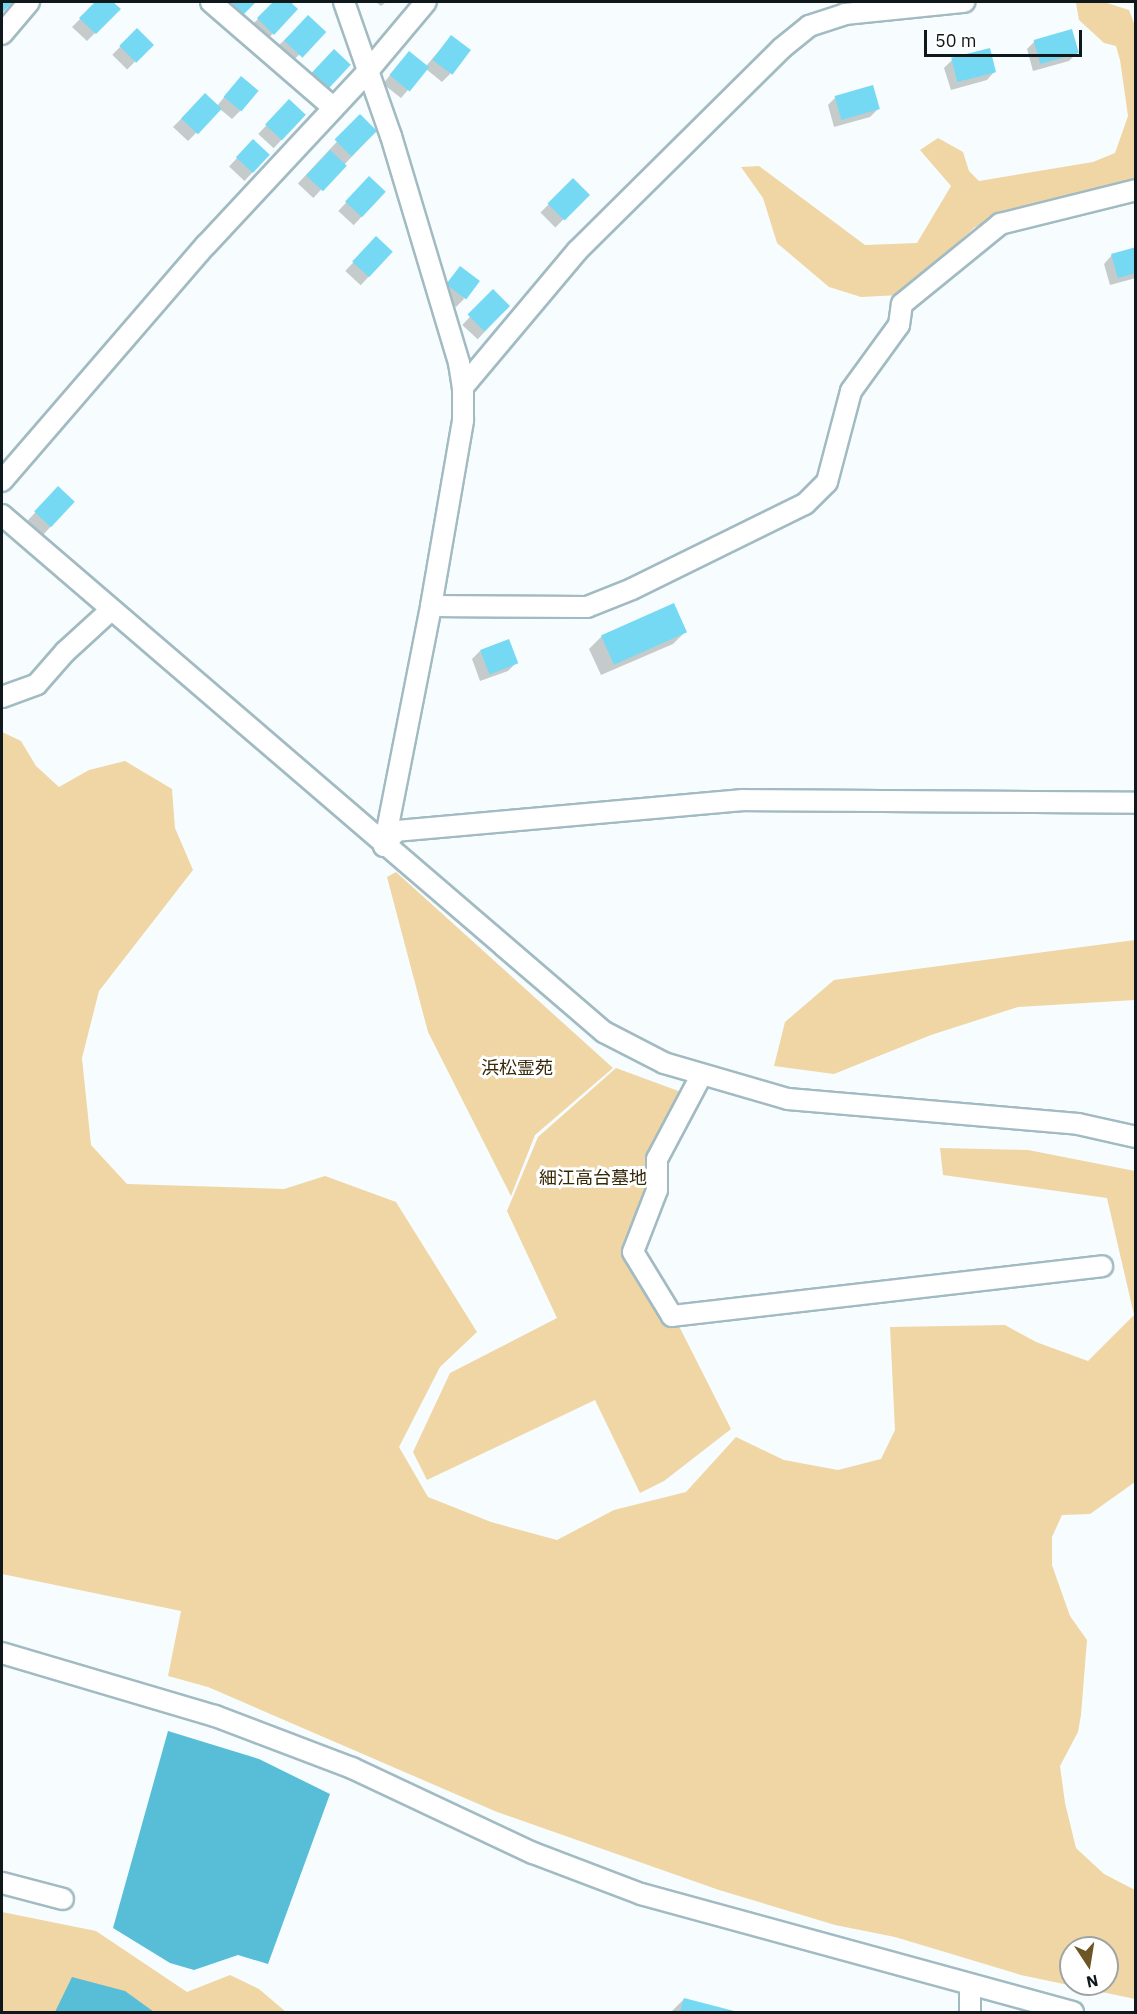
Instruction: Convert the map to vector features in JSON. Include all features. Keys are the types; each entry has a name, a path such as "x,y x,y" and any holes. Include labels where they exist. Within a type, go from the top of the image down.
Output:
{"street":[{"path":"2,34 29,2"},
{"path":"211,2 334,108"},
{"path":"344,2 368,71 459,363 463,387 462,420 431,606 384,846"},
{"path":"2,481 206,245 368,71 426,2"},
{"path":"463,387 577,251 782,48 809,26 845,14 964,2"},
{"path":"431,606 587,607 632,589 805,504 827,482 851,391 899,325 902,304 1000,224 1136,190"},
{"path":"2,515 384,846 604,1032 664,1063 788,1100 1078,1124 1136,1137"},
{"path":"2,697 38,684 65,651 111,610"},
{"path":"384,846 396,831 742,800 1136,803"},
{"path":"702,1076 657,1160 657,1190 633,1252 672,1316 1102,1266"},
{"path":"2,1653 215,1716 320,1756 534,1853 640,1894 1073,2013"},
{"path":"2,1883 63,1899"},
{"path":"970,1985 970,2013"}],"green space":[{"path":"1076,3 1107,3 1129,10 1135,26 1135,185 975,227 900,295 861,297 829,287 777,243 763,198 741,167 759,166 865,245 917,243 951,186 920,150 938,138 963,152 969,171 979,181 1093,162 1115,153 1128,116 1120,60 1116,46 1104,43 1079,20"},
{"path":"2,732 21,741 36,766 59,787 89,770 125,761 172,789 175,828 193,870 99,991 82,1058 91,1145 127,1184 284,1189 325,1176 396,1202 477,1332 440,1367 399,1447 428,1497 491,1522 557,1540 614,1510 686,1492 736,1437 784,1460 838,1470 881,1459 895,1430 890,1327 1005,1325 1036,1342 1088,1361 1134,1315 1107,1198 943,1175 940,1148 1028,1150 1135,1171 1135,1482 1090,1514 1062,1515 1052,1537 1052,1565 1070,1616 1087,1640 1078,1732 1060,1766 1065,1803 1076,1848 1104,1874 1135,1890 1135,1999 1119,1996 1119,1936 1059,1936 1059,1983 1021,1975 895,1937 835,1925 719,1890 497,1812 208,1687 168,1676 181,1611 2,1574"},
{"name":"浜松霊苑","path":"396,872 613,1068 535,1135 511,1196 428,1032 387,877"},
{"path":"1135,940 1135,1000 1018,1007 931,1035 834,1074 774,1066 785,1022 834,980"},
{"name":"細江高台墓地","path":"616,1068 700,1099 659,1164 636,1241 731,1429 664,1481 640,1493 595,1400 427,1480 413,1452 450,1373 557,1318 507,1211 538,1137"},
{"path":"2,1912 96,1931 187,1992 230,1975 259,1989 286,2012 2,2012"}],"water":[{"path":"168,1731 259,1759 330,1794 268,1964 238,1955 194,1970 170,1963 113,1928"},
{"path":"72,1977 125,1991 154,2012 55,2012"}],"building":[{"path":"2,2 13,2 2,13"},
{"path":"95,2 113,2 121,9 96,34 79,18"},
{"path":"231,2 256,2 244,14"},
{"path":"273,2 290,2 298,9 274,35 257,18"},
{"path":"308,15 326,32 302,58 284,41"},
{"path":"137,28 154,45 136,63 119,46"},
{"path":"1072,29 1079,53 1040,64 1034,40"},
{"path":"451,35 471,50 452,75 432,60"},
{"path":"990,48 996,72 957,82 951,58"},
{"path":"334,49 351,65 327,90 310,75"},
{"path":"409,51 429,67 410,91 389,75"},
{"path":"241,76 259,91 241,111 224,97"},
{"path":"873,85 880,109 841,120 835,96"},
{"path":"205,93 222,109 198,134 181,119"},
{"path":"289,99 306,115 282,140 265,125"},
{"path":"360,114 377,131 352,156 335,139"},
{"path":"253,139 270,155 253,173 236,157"},
{"path":"330,150 347,166 323,191 306,176"},
{"path":"369,176 386,192 362,217 345,202"},
{"path":"573,178 590,195 565,220 548,203"},
{"path":"376,236 393,252 369,277 352,262"},
{"path":"1136,247 1136,273 1118,278 1111,254"},
{"path":"460,266 480,281 466,299 446,284"},
{"path":"493,289 510,306 485,331 468,314"},
{"path":"58,486 75,502 51,527 34,512"},
{"path":"674,603 687,632 614,665 601,636"},
{"path":"509,639 518,663 489,674 480,650"},
{"path":"684,1998 738,2012 680,2012"}]}
